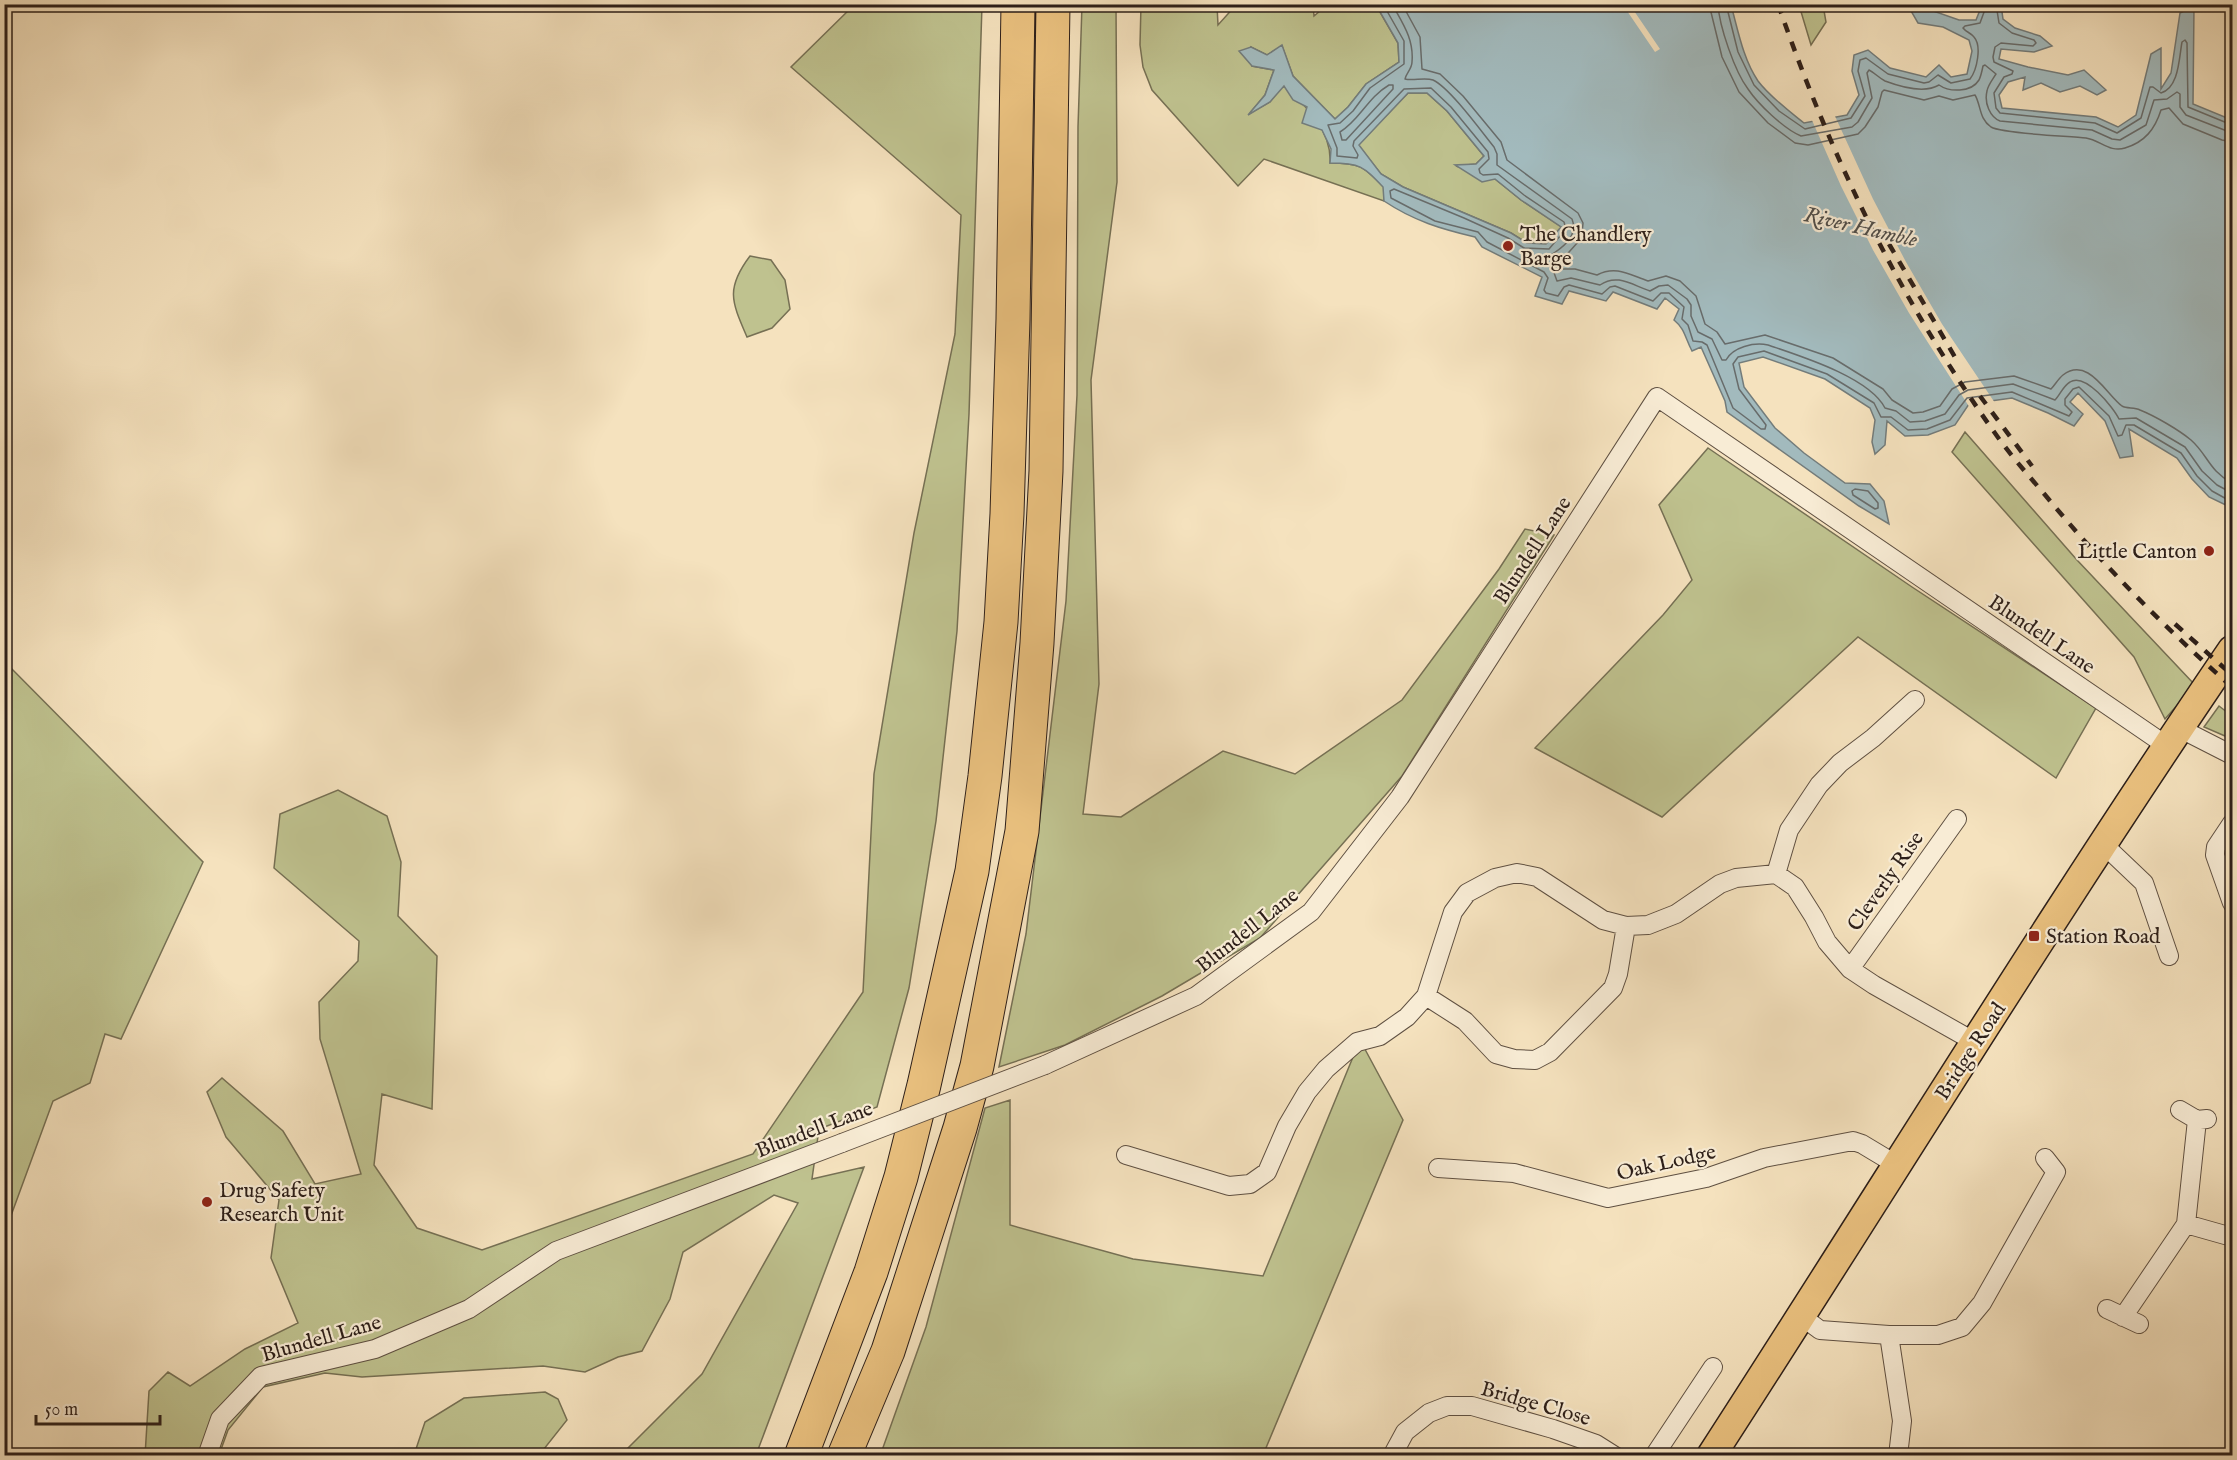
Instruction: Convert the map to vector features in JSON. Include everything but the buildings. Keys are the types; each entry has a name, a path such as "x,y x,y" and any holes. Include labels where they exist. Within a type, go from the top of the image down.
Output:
{"highway":[{"path":"801,1455 871,1272 901,1177 972,871 985,777 1001,622 1007,514 1018,4"},
{"path":"844,1455 888,1352 960,1128 976,1066 1022,831 1037,643 1046,471 1053,4"}],"main road":[{"name":"Bridge Road","path":"1711,1455 2103,844 2232,650"}],"street":[{"name":"Blundell Lane","path":"207,1455 220,1419 261,1376 375,1349 469,1309 556,1251 1045,1065 1197,996 1311,912 1400,797 1657,397 2173,737"},
{"path":"1126,1155 1229,1186 1250,1184 1267,1172 1287,1126 1306,1092 1326,1069 1357,1042 1380,1036 1407,1017 1426,996 1453,912 1467,893 1495,878 1517,873 1537,877 1603,920 1626,926 1648,925 1676,914 1720,884 1736,878 1776,874 1789,830 1819,784 1840,763 1873,738 1914,700"},
{"path":"2173,737 2232,755"},
{"name":"Cleverly Rise","path":"1850,969 1957,819"},
{"path":"2232,824 2216,847 2215,855 2232,903"},
{"path":"2103,844 2144,882 2168,957"},
{"name":"Cleverly Rise","path":"1776,874 1795,887 1827,942 1850,969 1975,1042"},
{"path":"1426,996 1465,1021 1496,1054 1514,1059 1535,1060 1550,1052 1614,988 1626,926"},
{"path":"2123,1317 2186,1224 2202,1120 2180,1110"},
{"name":"Oak Lodge","path":"1438,1168 1514,1173 1608,1198 1706,1178 1764,1158 1853,1141 1862,1144 1897,1166"},
{"path":"1801,1316 1820,1330 1889,1335 1938,1335 1962,1327 1988,1305 2056,1172 2045,1158"},
{"path":"2186,1224 2232,1238"},
{"path":"1889,1335 1902,1421 1898,1455"},
{"path":"1654,1455 1713,1367"},
{"name":"Bridge Close","path":"1392,1455 1405,1432 1429,1413 1447,1406 1472,1406 1553,1429 1596,1444 1615,1455"}],"green space":[{"path":"854,5 982,5 969,414 957,631 936,821 909,988 877,1107 819,1129 812,1179 864,1167 756,1455 621,1455 702,1374 798,1203 774,1195 683,1252 670,1299 642,1351 618,1357 585,1372 543,1366 362,1377 325,1373 263,1387 228,1430 219,1455 145,1456 149,1391 168,1372 190,1386 245,1349 298,1323 271,1258 279,1200 226,1137 207,1092 222,1078 283,1131 315,1184 361,1174 320,1039 319,1002 358,961 359,941 274,868 280,814 338,790 387,816 401,862 398,916 437,956 432,1109 382,1094 374,1165 417,1228 482,1250 753,1154 863,992 874,774 914,533 955,334 961,215 791,67"},
{"path":"1082,5 1116,5 1117,182 1091,380 1099,684 1083,814 1121,817 1223,751 1295,774 1402,700 1499,569 1525,529 1554,535 1402,776 1260,938 1162,996 1065,1045 999,1067 1026,934 1066,601 1077,395 1078,127"},
{"path":"1141,5 1217,5 1218,25 1236,5 1313,5 1314,16 1327,5 1376,5 1398,43 1399,62 1366,84 1335,119 1293,76 1282,46 1267,55 1251,47 1252,66 1274,70 1265,95 1250,113 1270,102 1283,85 1309,110 1322,129 1327,140 1330,163 1355,165 1366,170 1384,187 1384,201 1264,159 1238,186 1152,90 1143,67 1140,45"},
{"path":"1799,5 1823,5 1826,22 1811,45"},
{"path":"1408,93 1427,93 1447,111 1484,156 1476,164 1456,166 1495,179 1521,200 1562,227 1546,244 1527,243 1511,233 1403,187 1381,174 1358,145"},
{"path":"750,256 771,260 785,280 790,309 772,328 747,337 735,305 734,287"},
{"path":"1965,432 2077,560 2195,685 2165,719 2134,657 1952,452"},
{"path":"1708,448 1912,587 2096,708 2056,778 1858,637 1662,817 1535,748 1663,615 1692,580 1659,505"},
{"path":"5,662 203,862 121,1039 105,1034 90,1083 53,1101 5,1232"},
{"path":"2219,706 2232,716 2232,739 2204,727"},
{"path":"1360,1040 1403,1120 1263,1455 880,1456 926,1327 985,1108 1010,1100 1010,1225 1133,1259 1263,1276"},
{"path":"545,1392 558,1399 567,1420 544,1449 534,1455 414,1455 425,1422 464,1398"}],"water":[{"name":"River Hamble","path":"1376,5 1731,5 1745,54 1758,81 1804,123 1847,115 1859,95 1852,71 1854,55 1868,50 1890,68 1926,77 1939,65 1951,77 1967,74 1972,51 1969,40 1943,27 1918,23 1911,11 1922,7 1959,20 1976,20 1982,5 2001,5 2003,19 2015,28 2040,36 2052,46 2034,52 2001,49 1999,59 2068,75 2084,70 2106,90 2097,95 2080,86 2060,92 2041,83 2023,90 2025,77 2008,82 1999,95 2002,108 2096,117 2118,127 2136,115 2151,54 2161,48 2161,89 2171,73 2180,13 2194,6 2193,104 2232,120 2232,508 2209,497 2177,458 2129,429 2133,456 2120,458 2105,421 2078,393 2070,402 2083,414 2074,426 2012,398 1969,404 1955,425 1928,435 1905,436 1887,421 1885,445 1875,454 1872,442 1875,420 1870,408 1825,379 1763,357 1739,363 1744,387 1775,428 1845,483 1870,484 1884,501 1889,524 1859,506 1727,412 1725,401 1701,347 1692,351 1683,330 1674,320 1679,309 1665,298 1657,309 1613,292 1606,301 1569,291 1562,304 1535,296 1542,277 1482,247 1475,237 1428,224 1395,208 1384,201 1383,187 1360,167 1330,163 1331,149 1322,130 1302,123 1307,107 1293,100 1284,86 1270,102 1248,115 1265,95 1274,70 1252,66 1239,51 1251,47 1267,55 1282,45 1293,76 1335,119 1366,84 1399,62 1398,43","holes":["1408,93 1427,93 1447,111 1484,156 1476,164 1455,165 1482,182 1495,179 1561,227 1546,244 1527,243 1511,233 1403,187 1381,174 1359,145"]}],"pier":[{"path":"1623,5 1630,5 1660,49 1655,52"},
{"path":"1834,114 1873,199 1906,262 1942,324 1995,403 1970,408 1909,313 1873,250 1811,118"}],"railway":[{"path":"1778,4 1822,118 1872,228 1900,282 1962,385 1997,436 2090,547 2159,619 2232,687"},
{"path":"1889,244 1959,364"},
{"path":"1980,396 2032,466"},
{"path":"2175,624 2232,675"}],"place":[{"name":"The Chandlery Barge","path":"1508,246"},
{"name":"Little Canton","path":"2209,551"},
{"name":"Station Road","path":"2034,936"},
{"name":"Drug Safety Research Unit","path":"207,1202"}]}
